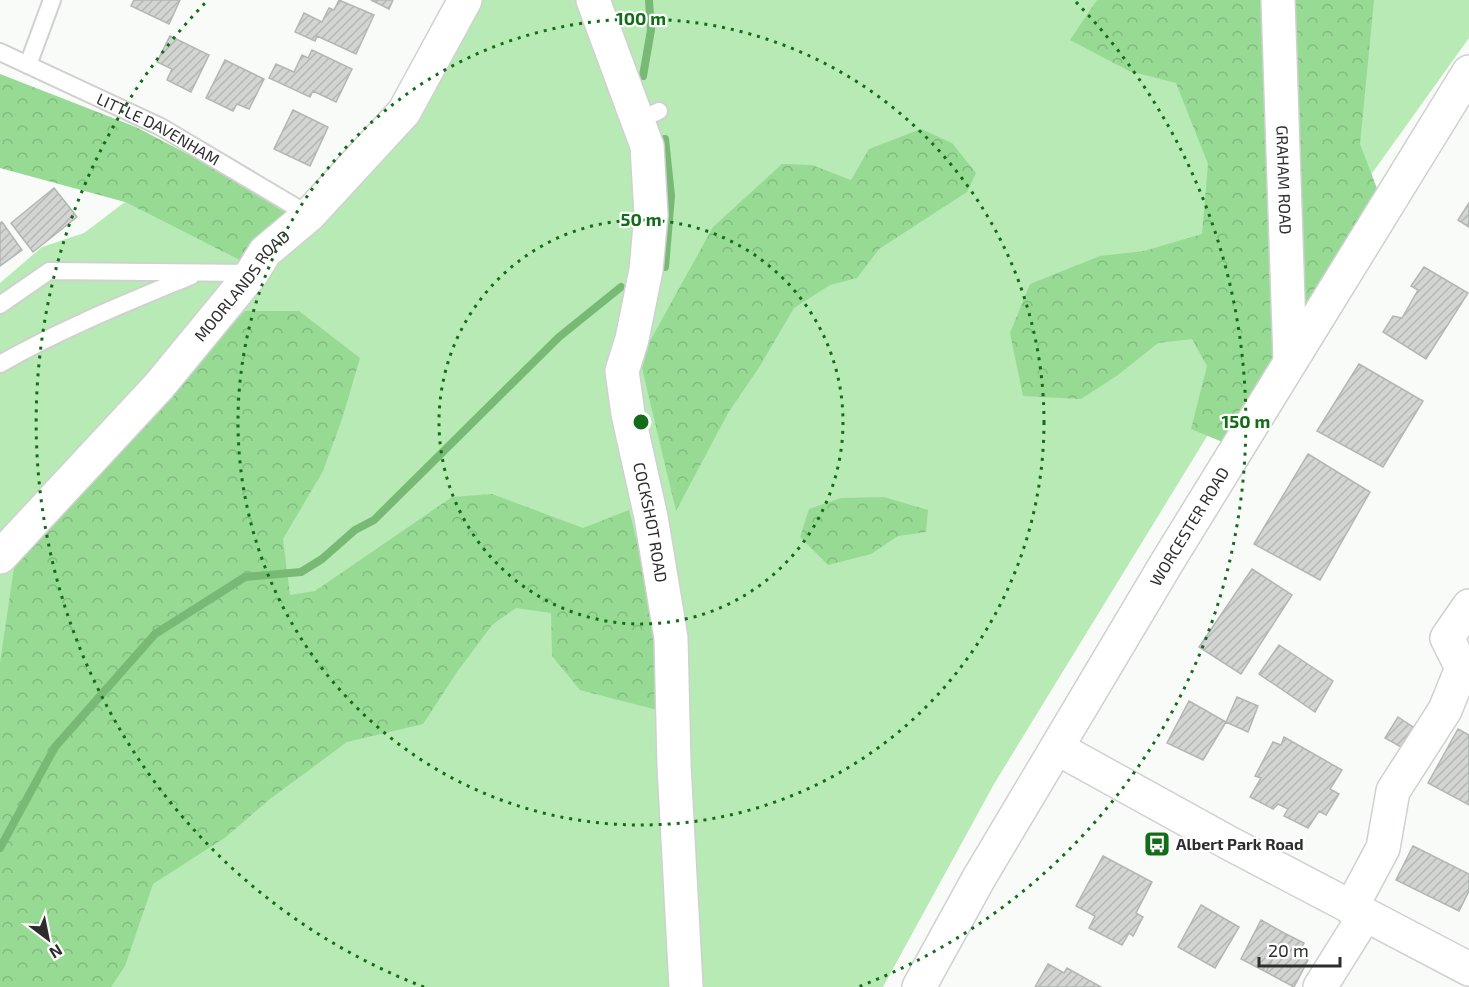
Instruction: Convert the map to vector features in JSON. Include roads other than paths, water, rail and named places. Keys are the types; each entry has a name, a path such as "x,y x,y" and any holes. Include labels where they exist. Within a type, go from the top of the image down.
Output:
{"main road":[{"name":"MOORLANDS ROAD","path":"0,557 159,386 252,273 265,252 309,215 404,112 465,0"},
{"name":"COCKSHOT ROAD","path":"593,0 649,115 651,214 646,270 632,339 622,371 628,414 651,517 671,638 674,765 670,879 686,987"},
{"name":"GRAHAM ROAD","path":"1278,0 1290,360"},
{"name":"WORCESTER ROAD","path":"919,987 979,878 1166,564 1469,72"},
{"path":"1320,987 1358,911 1383,848 1393,791 1445,710 1462,668 1447,638 1462,617"},
{"path":"1057,748 1469,969"}],"lane":[{"path":"28,65 52,0"},
{"name":"LITTLE DAVENHAM","path":"0,52 161,127 309,215"},
{"path":"0,305 49,271 252,273"},
{"path":"0,364 37,343 198,274"}],"waterway":[{"path":"643,76 651,30 649,0"},
{"path":"665,139 671,196 665,267"},
{"path":"0,848 55,747 155,634 245,577 301,572 322,559 355,530 374,520 559,337 621,287"}],"place":[{"name":"Albert Park Road","path":"1157,844"}]}
